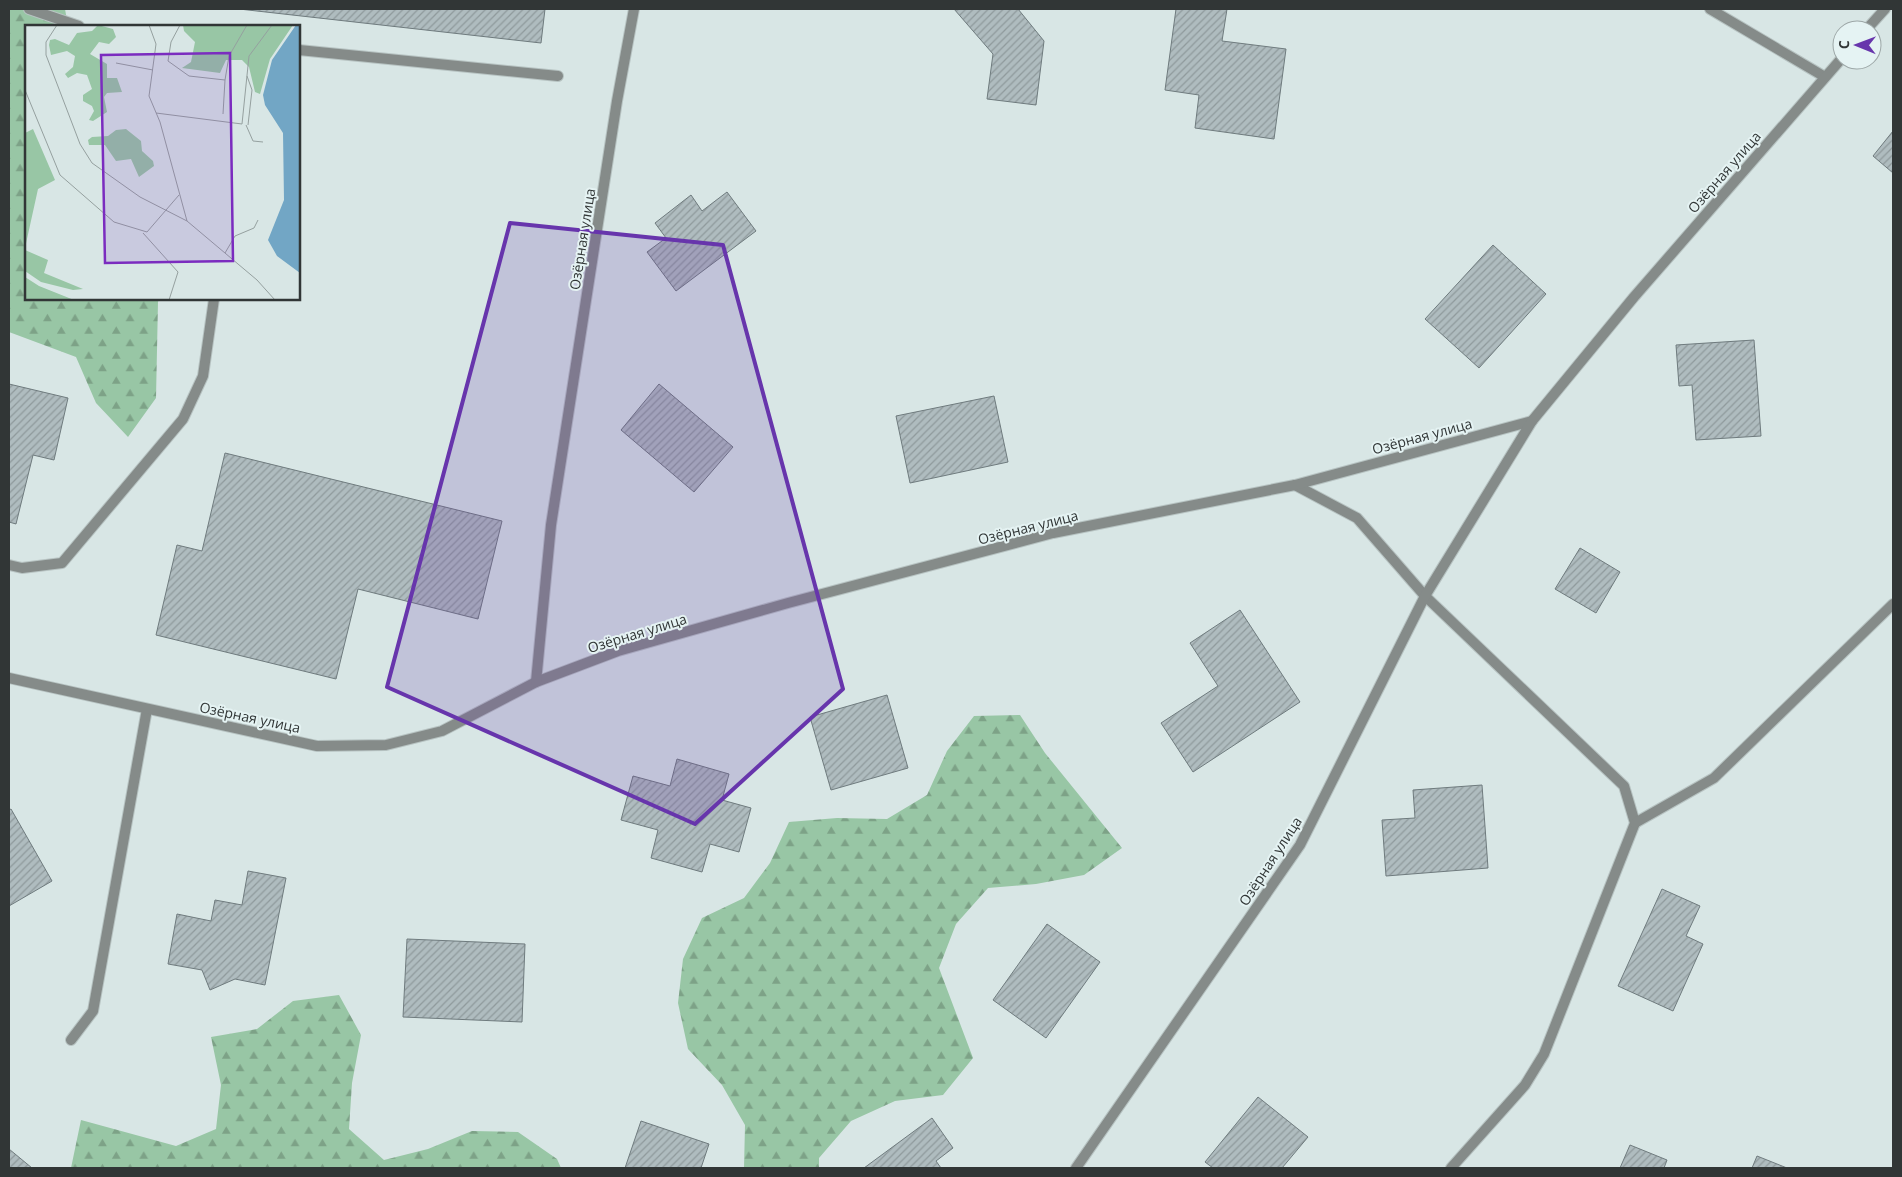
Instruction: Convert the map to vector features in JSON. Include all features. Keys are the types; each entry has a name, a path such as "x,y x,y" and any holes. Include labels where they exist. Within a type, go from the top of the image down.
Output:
{"street":[{"path":"29,9 77,25"},
{"name":"Озёрная улица","path":"536,682 551,525 617,101 634,9"},
{"path":"1710,9 1825,77"},
{"path":"1875,20 1884,9"},
{"path":"300,50 558,76"},
{"name":"Озёрная улица","path":"1076,1168 1300,845 1425,596 1532,421 1634,297 1832,69"},
{"path":"9,565 22,568 62,563 184,419 203,376 214,300"},
{"name":"Озёрная улица","path":"9,678 317,746 386,745 442,731 536,682 618,651 788,603 1053,533 1295,485 1532,421"},
{"path":"1295,485 1357,518 1425,596 1624,786 1635,823 1544,1054 1525,1086 1451,1168"},
{"path":"1635,823 1714,778 1893,604"},
{"path":"71,1040 93,1011 147,709"}],"highlighted area":[{"path":"510,223 723,245 843,689 695,824 387,687"}],"green space":[{"path":"9,9 65,9 68,25 25,25 25,300 159,300 156,398 128,437 96,403 76,357 9,332"},
{"path":"1020,715 1045,753 1122,848 1084,875 1036,884 988,888 956,924 939,968 973,1058 943,1095 895,1101 851,1121 819,1158 819,1168 744,1168 745,1125 722,1085 688,1049 678,1003 683,959 702,918 744,898 770,863 789,822 837,818 887,819 927,795 947,751 974,716"},
{"path":"339,995 361,1035 352,1083 349,1129 384,1160 428,1149 472,1131 518,1132 557,1159 561,1168 71,1168 81,1120 176,1146 216,1129 221,1085 211,1037 257,1029 293,1001"}],"building":[{"path":"239,9 545,9 541,43"},
{"path":"954,9 1018,9 1044,41 1036,105 987,99 993,54"},
{"path":"1176,9 1227,9 1222,41 1286,49 1274,139 1195,128 1199,95 1165,90"},
{"path":"1893,131 1893,173 1873,156"},
{"path":"727,192 756,231 676,291 647,252 666,238 655,223 691,195 702,211"},
{"path":"1493,245 1546,294 1479,368 1425,319"},
{"path":"1754,340 1761,436 1696,440 1692,385 1679,386 1676,345"},
{"path":"9,384 68,398 54,460 33,455 16,524 9,522"},
{"path":"659,384 733,447 694,492 621,430"},
{"path":"994,396 1008,462 910,483 896,416"},
{"path":"225,453 502,521 478,619 358,589 336,679 156,635 177,545 202,551"},
{"path":"1580,548 1620,572 1596,613 1555,589"},
{"path":"1240,610 1300,702 1193,772 1161,723 1218,686 1190,643"},
{"path":"887,695 908,768 831,790 810,717"},
{"path":"677,759 729,774 722,800 751,808 739,852 710,844 702,872 651,858 658,830 621,820 633,776 670,786"},
{"path":"1482,785 1488,868 1386,876 1382,820 1415,818 1413,790"},
{"path":"11,809 52,881 9,906 9,810"},
{"path":"248,871 286,878 265,985 235,979 210,990 202,970 168,964 177,914 211,921 215,900 242,905"},
{"path":"1662,889 1700,906 1686,936 1703,944 1673,1011 1618,986"},
{"path":"1047,924 1100,962 1046,1038 993,1000"},
{"path":"407,939 525,944 522,1022 403,1017"},
{"path":"1258,1097 1308,1137 1282,1168 1213,1168 1205,1162"},
{"path":"932,1118 953,1148 936,1161 941,1168 864,1168"},
{"path":"641,1121 709,1144 701,1168 625,1168"},
{"path":"1630,1145 1667,1160 1664,1168 1620,1168"},
{"path":"9,1149 32,1168 9,1168"},
{"path":"1757,1156 1787,1168 1752,1168"}]}
